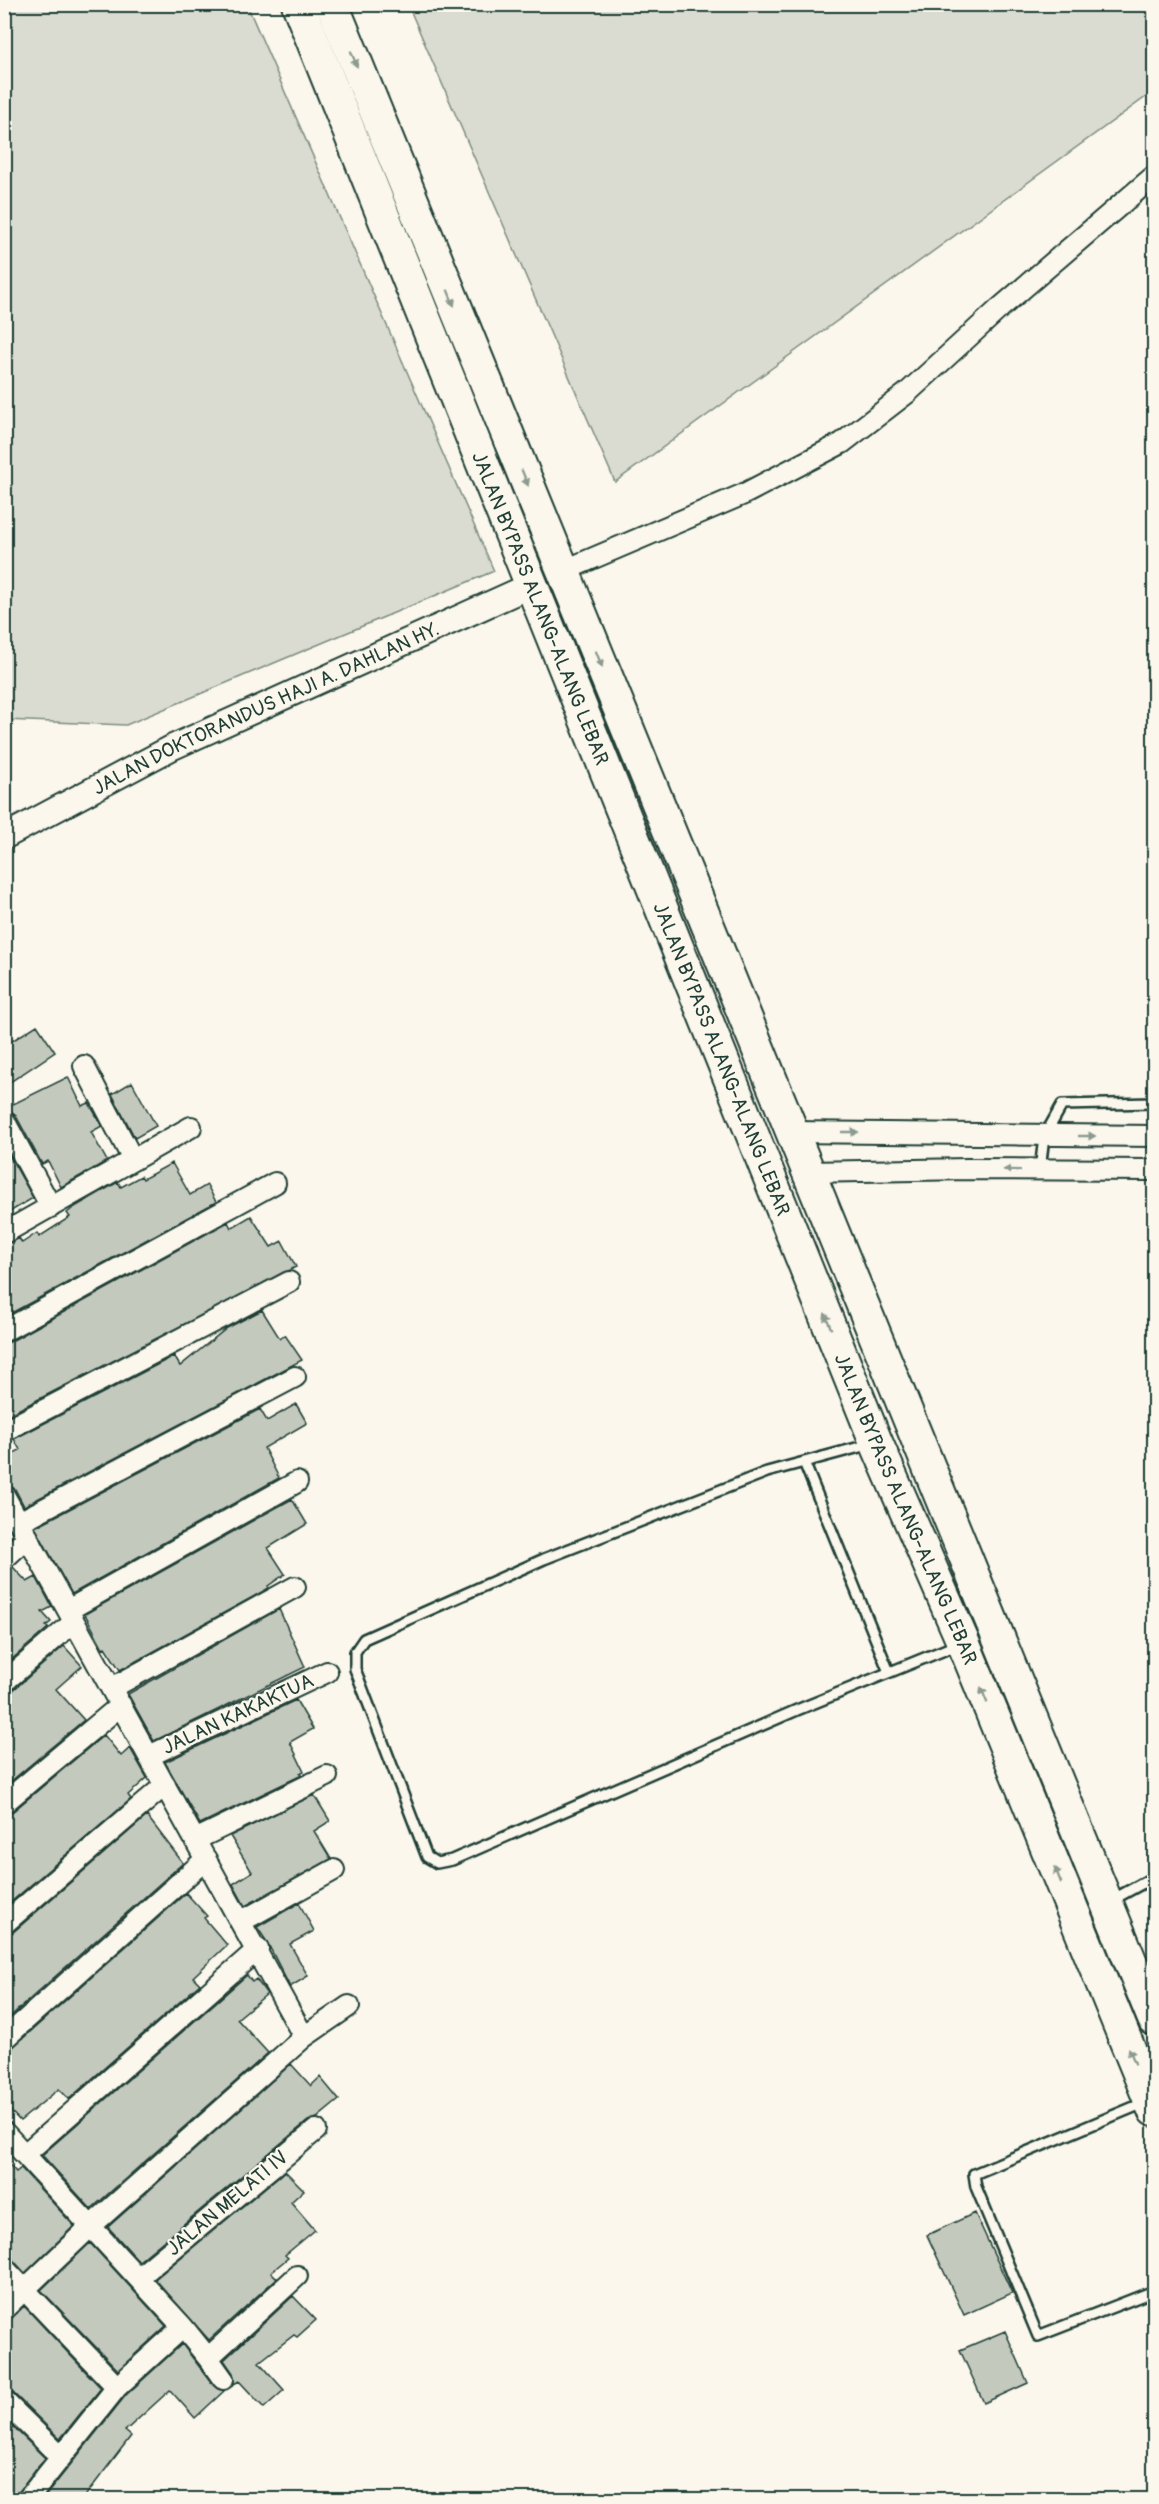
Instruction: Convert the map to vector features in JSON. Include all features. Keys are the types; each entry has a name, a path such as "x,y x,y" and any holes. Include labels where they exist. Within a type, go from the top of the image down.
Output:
{"highway":[{"name":"JALAN BYPASS ALANG-ALANG LEBAR","path":"298,4 408,277 524,588 876,1442 963,1642 1153,2105"},
{"name":"JALAN BYPASS ALANG-ALANG LEBAR","path":"332,4 1155,2019"},
{"path":"408,277 437,264"}],"street":[{"path":"563,572 744,494 842,443 908,393 1052,262 1155,176"},
{"name":"JALAN DOKTORANDUS HAJI A. DAHLAN HY.","path":"4,837 173,747 524,588"},
{"path":"84,1066 133,1160"},
{"path":"4,1120 51,1207"},
{"path":"4,1233 191,1127"},
{"path":"791,1132 966,1133 1044,1137 1155,1136"},
{"path":"808,1172 968,1168 1155,1170"},
{"path":"4,1331 275,1183"},
{"path":"4,1431 289,1281"},
{"path":"4,1559 23,1529 295,1377"},
{"path":"4,1682 71,1616 297,1482"},
{"path":"4,1495 258,1949 304,2037"},
{"path":"4,1803 116,1696 295,1587"},
{"name":"JALAN KAKAKTUA","path":"149,1756 327,1672"},
{"path":"195,1840 327,1776"},
{"path":"4,1924 165,1785"},
{"path":"4,2039 206,1859"},
{"path":"242,1921 334,1870"},
{"path":"25,2154 258,1949"},
{"path":"4,2309 92,2225 304,2037 349,2006"},
{"name":"JALAN MELATI IV","path":"139,2277 316,2130"},
{"path":"4,2132 183,2326 223,2379"},
{"path":"4,2268 117,2386"},
{"path":"208,2358 259,2314 297,2276"},
{"path":"27,2499 117,2386 183,2326"},
{"path":"4,2401 61,2457"}],"lane":[{"path":"1040,1170 1044,1137 1058,1111 1066,1104 1155,1103"},
{"path":"876,1442 767,1472 544,1558 364,1639 358,1644 355,1652 355,1669 427,1857 437,1863 452,1860 963,1642"},
{"path":"804,1462 889,1672"},
{"path":"1107,1903 1155,1877"},
{"path":"1153,2105 974,2174 975,2187 1038,2336 1155,2291"}],"shaded area":[{"path":"5,4 247,5 494,571 126,725 5,720"},
{"path":"408,5 1154,5 1154,91 615,482"}],"building":[{"path":"37,1025 55,1052 4,1086 4,1046"},
{"path":"68,1077 82,1106 89,1103 102,1126 91,1132 107,1161 61,1187 48,1161 42,1164 15,1114 5,1108"},
{"path":"132,1082 156,1126 135,1138 112,1094"},
{"path":"4,1146 33,1198 6,1214 8,1217 4,1219"},
{"path":"172,1163 190,1195 207,1185 216,1202 4,1317 4,1245 19,1238 22,1243 37,1233 39,1237 70,1217 67,1213 73,1208 118,1182 121,1187 141,1176 143,1179"},
{"path":"251,1216 271,1247 282,1241 296,1267 4,1417 4,1345 228,1222 231,1228"},
{"path":"262,1310 280,1339 285,1335 302,1360 24,1506 15,1489 7,1484 4,1458 20,1450 14,1439 174,1356 180,1366 227,1328"},
{"path":"296,1404 307,1423 264,1448 279,1478 72,1594 35,1527 260,1409 267,1421"},
{"path":"292,1499 307,1524 268,1548 285,1574 268,1586 269,1588 120,1670 105,1647 103,1648 85,1614"},
{"path":"13,1567 27,1582 36,1577 52,1607 42,1612 51,1622 46,1626 48,1628 4,1666 4,1571"},
{"path":"279,1609 305,1667 154,1741 128,1694"},
{"path":"64,1646 82,1666 56,1689 84,1720 4,1787 4,1694 12,1691"},
{"path":"296,1700 313,1729 290,1742 304,1771 300,1773 302,1775 200,1824 165,1762"},
{"path":"104,1735 121,1756 130,1748 147,1778 128,1795 131,1799 4,1908 4,1815 12,1812"},
{"path":"314,1795 330,1821 314,1831 331,1859 245,1906 233,1884 252,1872 230,1836"},
{"path":"147,1816 183,1863 4,2022 4,1936 12,1933"},
{"path":"186,1893 207,1916 204,1918 227,1945 193,1977 200,1984 69,2099 59,2089 20,2121 4,2104 4,2051 12,2048"},
{"path":"299,1903 314,1931 290,1944 308,1976 290,1987 257,1927"},
{"path":"247,1975 252,1982 256,1979 267,1994 237,2019 268,2053 91,2209 42,2155"},
{"path":"291,2064 311,2086 320,2077 339,2100 317,2118 308,2121 139,2261 108,2227"},
{"path":"4,2159 16,2172 21,2168 74,2226 25,2273 12,2259 4,2256"},
{"path":"285,2171 304,2190 291,2202 315,2230 285,2255 288,2258 271,2272 277,2278 209,2340 155,2279"},
{"path":"975,2213 1012,2293 964,2315 927,2235"},
{"path":"90,2243 166,2326 118,2370 41,2290"},
{"path":"293,2296 316,2320 297,2337 294,2335 259,2362 284,2390 264,2408 239,2381 234,2384 233,2373 224,2360"},
{"path":"24,2306 101,2388 60,2439 12,2392 4,2389 4,2321 12,2318"},
{"path":"1005,2331 1028,2383 984,2403 960,2350"},
{"path":"182,2344 214,2386 224,2391 195,2418 170,2390 125,2431 131,2436 83,2499 43,2499 126,2395"},
{"path":"4,2418 45,2458 15,2499 4,2499"}]}
